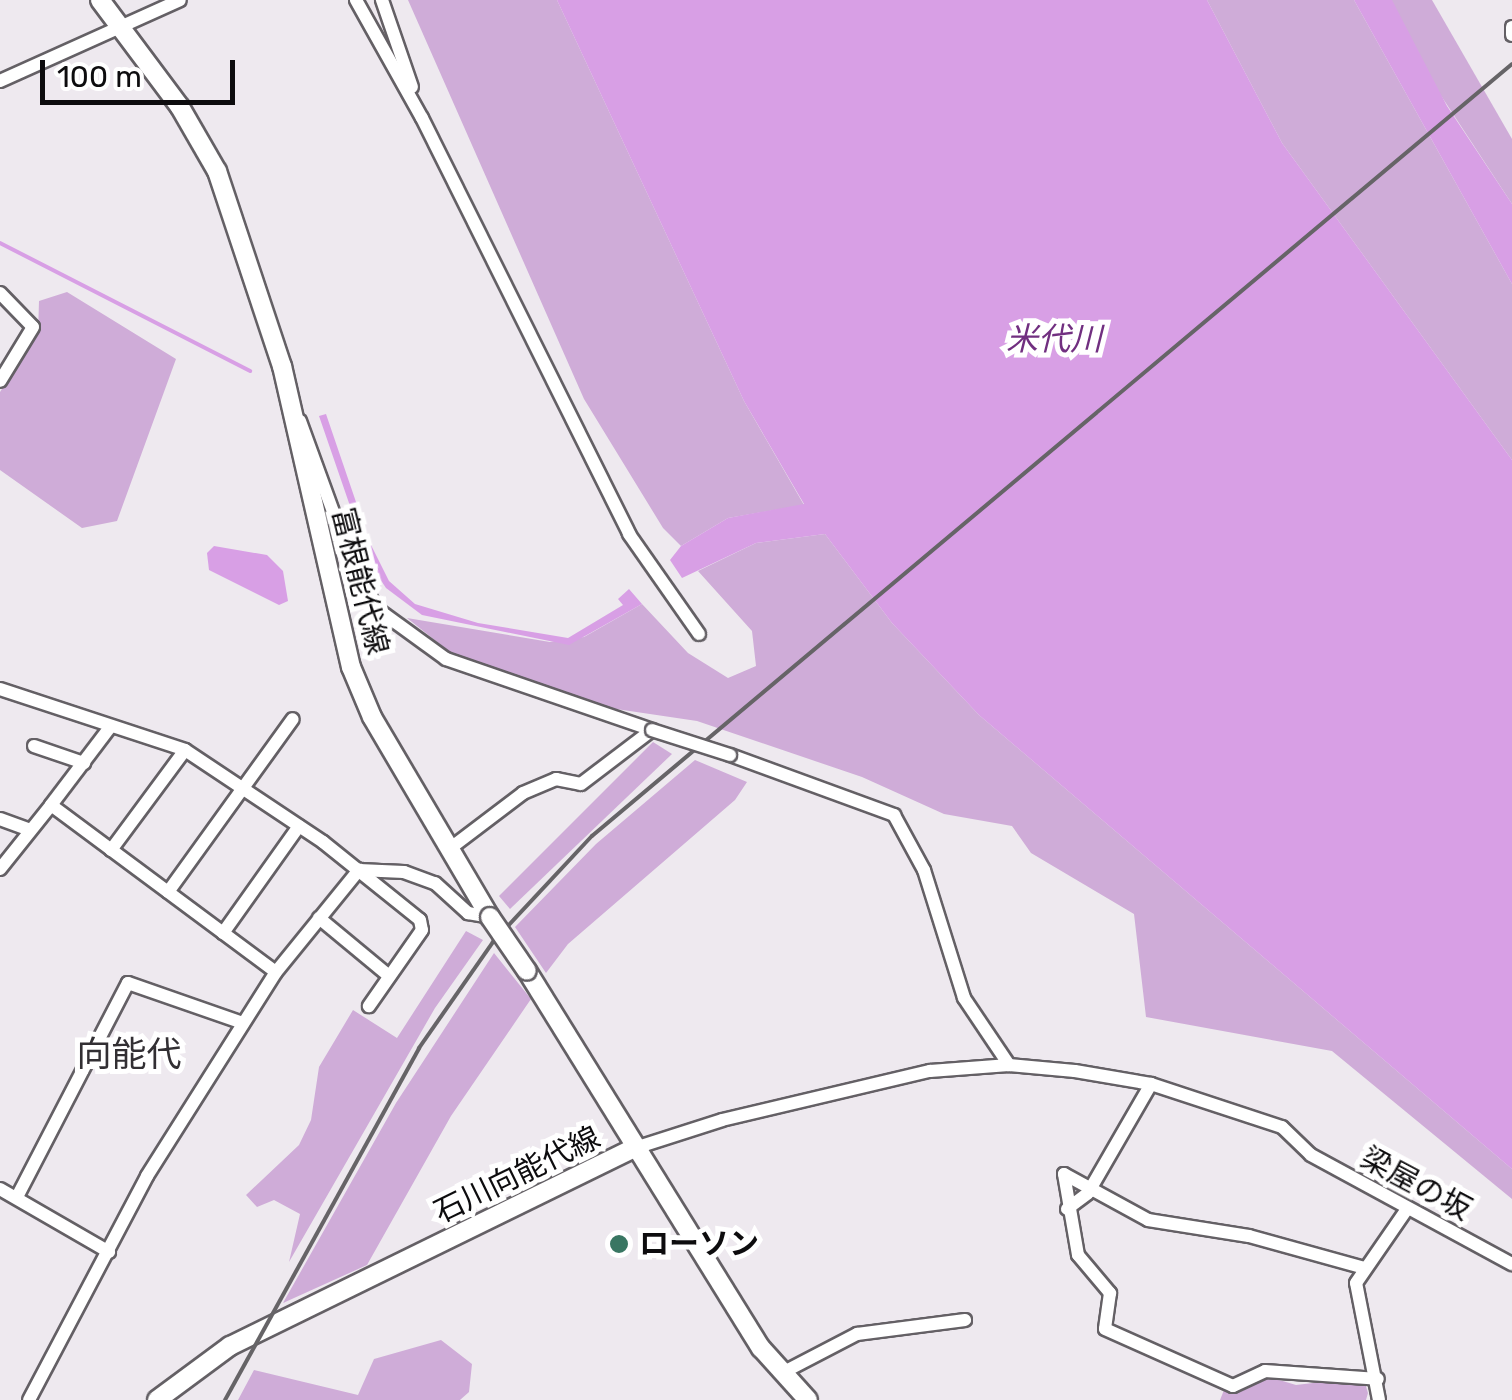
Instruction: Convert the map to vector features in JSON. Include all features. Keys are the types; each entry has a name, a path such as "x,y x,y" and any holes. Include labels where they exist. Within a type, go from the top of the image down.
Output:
{"main road":[{"name":"富根能代線","path":"100,0 217,171 291,406 352,667 372,717 448,850 635,1148"},
{"name":"石川向能代線","path":"157,1400 247,1336 635,1148 782,1373 808,1400"}],"street":[{"path":"0,81 180,0"},
{"path":"356,0 422,118 643,558 700,634"},
{"path":"382,0 422,118"},
{"path":"1512,27 1512,35"},
{"path":"0,294 33,327 0,381"},
{"path":"291,406 314,445 352,567 377,609 446,660 730,755 894,816 924,870 964,998 1009,1065"},
{"path":"0,690 185,750 300,826 420,920 422,930 369,1006"},
{"path":"168,892 293,719"},
{"path":"0,869 111,726"},
{"path":"448,850 523,793 556,779 581,784 652,730"},
{"path":"34,746 84,762"},
{"path":"111,850 185,750"},
{"path":"51,805 276,972"},
{"path":"0,819 28,830"},
{"path":"223,933 300,826"},
{"path":"359,870 404,872 435,883 468,913 490,918"},
{"path":"30,1400 147,1176 276,972 359,870"},
{"path":"319,918 389,976"},
{"path":"17,1197 128,983 244,1023"},
{"name":"梁屋の坂","path":"635,1148 722,1120 930,1072 1009,1065 1151,1084 1252,1115 1302,1140 1311,1155 1512,1264"},
{"path":"1067,1209 1088,1193 1151,1084"},
{"path":"1364,1268 1248,1236 1148,1220 1088,1193 1064,1174 1067,1209 1078,1255 1110,1293 1106,1329 1234,1386 1265,1371 1378,1379"},
{"path":"0,1190 108,1252"},
{"path":"1379,1400 1378,1379 1356,1283 1408,1209"},
{"path":"782,1373 857,1334 965,1320"}],"shaded area":[{"path":"408,0 557,0 744,401 804,505 728,518 681,546 663,528 584,399"},
{"path":"1207,0 1354,0 1512,284 1512,460 1282,143"},
{"path":"1391,0 1432,0 1512,139 1512,204 1436,88"},
{"path":"67,292 176,359 117,521 82,528 0,470 0,392 38,334 39,301"},
{"path":"825,534 892,623 979,715 1512,1169 1512,1199 1332,1051 1146,1017 1134,914 1031,853 1012,826 944,814 862,777 697,721 596,706 451,653 407,618 550,642 584,637 642,604 688,653 728,678 756,666 752,631 698,571 756,543"},
{"path":"653,742 672,754 510,909 499,896"},
{"path":"695,760 747,782 735,800 568,944 546,973 515,927 596,844"},
{"path":"466,931 483,940 435,1008 289,1262 300,1214 274,1200 257,1207 246,1195 299,1145 311,1120 319,1067 353,1010 397,1038"},
{"path":"494,953 531,999 451,1116 367,1265 283,1303 396,1103"},
{"path":"441,1340 472,1364 469,1392 460,1400 238,1400 254,1370 358,1395 374,1359"},
{"path":"1266,1376 1296,1385 1355,1378 1364,1380 1368,1393 1366,1400 1220,1400 1226,1385"}],"water":[{"name":"米代川","path":"557,0 1207,0 1282,143 1512,460 1512,1169 979,715 892,623 825,534 756,543 682,578 670,560 681,546 728,518 804,504 744,401"},
{"path":"1354,0 1392,0 1447,106 1512,204 1512,284"},
{"path":"326,414 370,543 389,581 415,604 478,623 568,638 623,605 618,599 629,589 642,604 569,645 422,615 386,588 370,564 319,416"},
{"path":"214,546 267,555 283,571 288,601 279,605 209,570 207,553"}],"waterway":[{"path":"0,243 250,371"}],"railway":[{"path":"225,1400 419,1048 493,942 592,836 1512,64"}],"place":[{"name":"ローソン","path":"619,1244"}],"district":[{"name":"向能代","path":"129,1054"}]}
